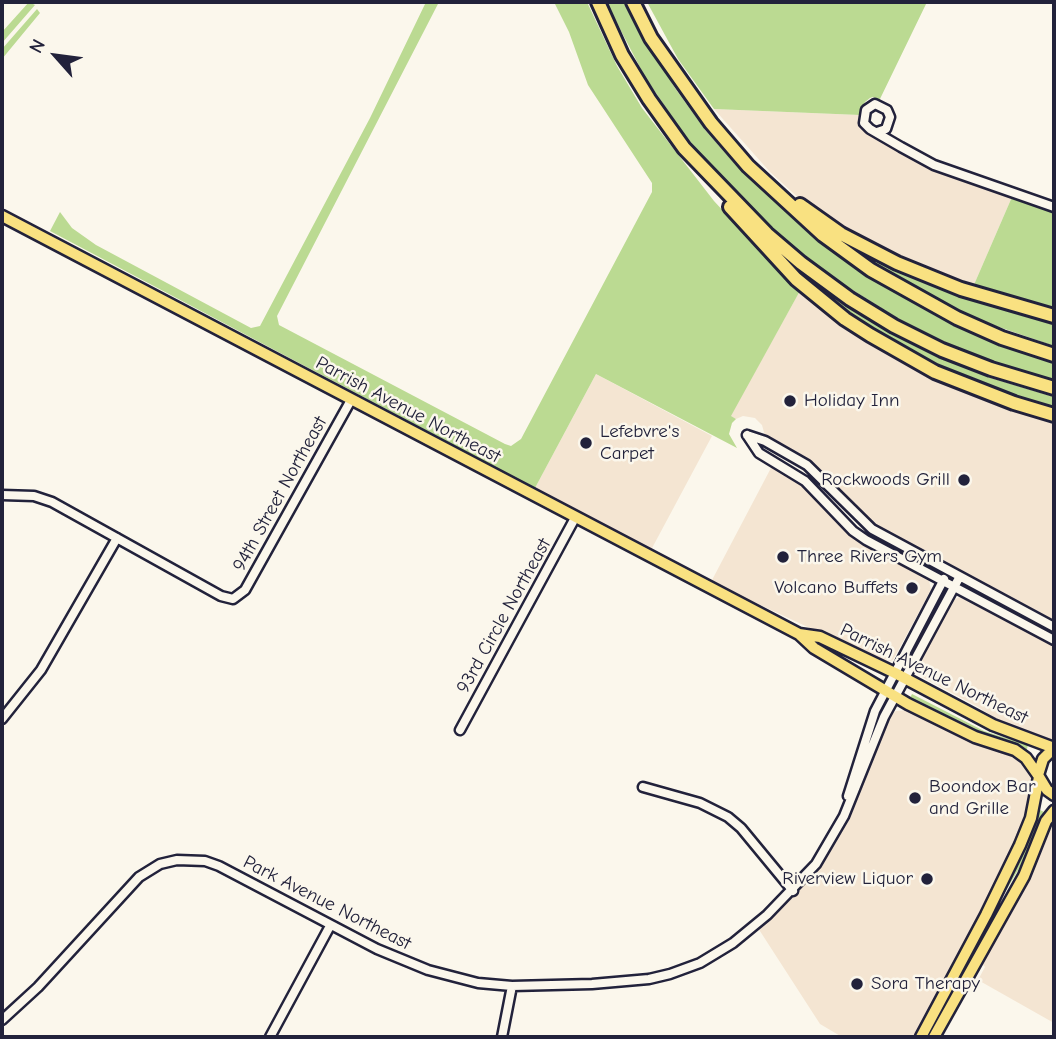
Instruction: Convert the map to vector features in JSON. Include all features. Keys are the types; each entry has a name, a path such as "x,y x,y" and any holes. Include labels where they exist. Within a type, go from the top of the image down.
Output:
{"highway":[{"path":"598,2 622,55 684,148 767,234 801,263 850,299 894,326 942,350 991,369 1054,388"},
{"path":"633,2 651,38 711,123 748,166 785,203 823,235 871,270 957,318 1002,338 1054,355"},
{"path":"711,123 787,195 841,234 897,263 961,289 1054,316"},
{"path":"701,164 713,188 775,258 845,319 935,372 1014,403 1054,415"}],"main road":[{"name":"Parrish Avenue Northeast","path":"2,216 799,634 814,648 896,696 975,737 1015,750 1026,758 1047,790 1054,794"},
{"name":"Parrish Avenue Northeast","path":"799,634 820,637 993,725 1054,748"},
{"path":"921,1037 1015,856 1031,818 1043,760 1054,748"},
{"path":"934,1037 1024,876 1046,821 1054,811"}],"street":[{"path":"877,132 934,164 1054,207"},
{"name":"94th Street Northeast","path":"117,538 221,596 233,599 245,590 351,400"},
{"path":"1054,627 872,530 807,465 765,441 747,435 759,453 805,481 853,531 942,582 1054,640"},
{"path":"2,495 34,496 52,502 117,538 41,670 2,719"},
{"name":"93rd Circle Northeast","path":"460,730 575,518"},
{"name":"Park Avenue Northeast","path":"844,816 867,730 948,572"},
{"name":"Park Avenue Northeast","path":"2,1020 38,987 139,877 164,863 191,859 219,866 330,926 397,958 428,970 478,983 512,986 649,979 700,962 733,943 767,915 793,891 816,864 844,816 884,717 959,578"},
{"path":"643,787 700,803 728,817 741,828 793,891"},
{"path":"270,1037 330,926"},
{"path":"502,1037 512,986"}],"shaded area":[{"path":"714,109 860,115 861,126 865,130 908,157 954,178 1012,197 973,287 900,259 832,223 803,202 770,172"},
{"path":"801,289 916,368 995,405 1054,424 1054,620 880,527 866,518 814,463 765,436 762,425 755,418 743,416 736,419 730,416"},
{"path":"596,374 712,436 651,550 535,488"},
{"path":"772,466 809,488 839,525 855,538 929,580 931,590 893,660 885,663 711,582"},
{"path":"960,597 1054,644 1054,740 1024,734 1007,726 922,677 919,662 951,601"},
{"path":"908,710 963,737 1014,757 1031,777 1031,795 1023,821 988,899 914,1037 842,1037 820,1024 758,928 813,874 830,849 891,715 896,711"},
{"path":"1054,818 1054,1023 978,980 985,967 981,962 1046,829"}],"green space":[{"path":"29,2 35,5 2,43 2,32"},
{"path":"426,2 439,2 277,316 279,325 505,444 511,446 521,439 652,192 652,183 588,85 569,32 554,2 587,2 617,66 642,108 714,201 763,254 801,289 731,416 736,419 729,434 737,448 596,374 535,488 50,231 60,212 72,228 96,245 251,328 260,326 370,118"},
{"path":"606,2 626,2 675,88 706,131 735,164 807,232 853,266 939,318 1010,348 1054,362 1054,381 962,351 902,321 816,267 784,241 727,186 684,134 645,77"},
{"path":"647,2 927,2 879,101 870,98 865,102 860,115 714,109 678,59"},
{"path":"37,9 40,13 2,59 2,49"},
{"path":"1012,197 1054,211 1054,309 973,287"},
{"path":"867,253 964,296 1054,325 1054,346 951,307 883,269 864,256"},
{"path":"815,284 887,330 928,352 991,378 1054,397 1054,410 936,369 845,312 813,287"},
{"path":"912,694 984,731 1028,745 1027,749 1025,751 955,723 910,698"},
{"path":"1038,809 1044,812 1021,865 1004,894 1002,893"}],"place":[{"name":"Holiday Inn","path":"790,401"},
{"name":"Lefebvre's Carpet","path":"586,443"},
{"name":"Rockwoods Grill","path":"964,480"},
{"name":"Three Rivers Gym","path":"783,557"},
{"name":"Volcano Buffets","path":"912,588"},
{"name":"Boondox Bar and Grille","path":"915,798"},
{"name":"Riverview Liquor","path":"927,879"},
{"name":"Sora Therapy","path":"857,984"}]}
